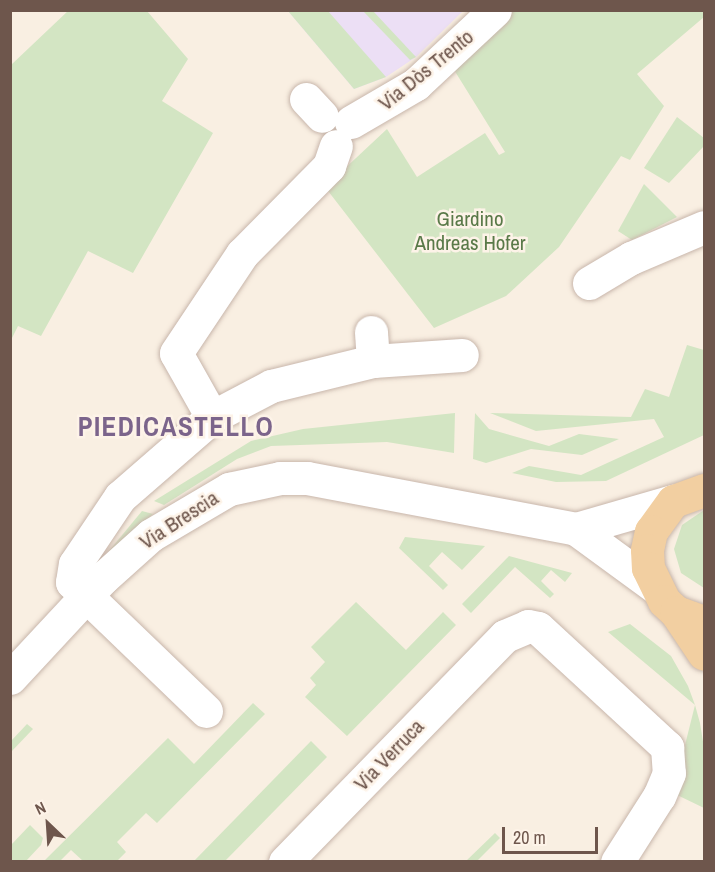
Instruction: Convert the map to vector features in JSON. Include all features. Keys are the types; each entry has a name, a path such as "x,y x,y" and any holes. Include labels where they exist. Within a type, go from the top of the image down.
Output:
{"main road":[{"path":"705,490 673,501 651,531 648,568 654,586 690,617 705,654"}],"street":[{"name":"Via Dòs Trento","path":"212,417 176,353 198,314 327,138 374,113 416,84 495,10"},
{"path":"589,284 631,258 705,227"},
{"path":"206,711 83,598 72,582 72,571 120,497 212,417 271,386 372,347 462,356"},
{"name":"Via Brescia","path":"10,678 83,598 137,546 194,506 229,489 279,478 307,478 576,529 654,586"},
{"name":"Via Brescia","path":"576,529 673,501"},
{"name":"Via Verruca","path":"285,861 492,648 519,627 538,628 649,725 670,759 659,796 616,861"}],"shaded area":[{"path":"288,11 463,11 416,57 386,77 354,89"}],"green space":[{"path":"69,10 147,11 188,59 162,101 213,133 133,273 88,251 41,336 18,326 11,340 11,65"},
{"path":"288,11 328,11 386,77 354,89"},
{"path":"363,11 373,11 416,57 410,60"},
{"name":"Giardino Andreas Hofer","path":"509,11 704,11 704,17 637,74 664,106 630,160 621,156 559,247 506,296 434,328 325,187 387,129 417,177 485,133 499,155 505,152 451,65"},
{"path":"677,117 704,138 704,146 669,183 644,168"},
{"path":"644,184 677,217 632,240 618,231"},
{"path":"687,345 704,350 704,435 606,481 556,482 512,473 529,466 581,475 664,437 654,419 536,431 490,413 631,417 645,389 669,397"},
{"path":"455,413 454,453 387,442 271,446 237,459 164,505 154,501 251,441 303,429"},
{"path":"475,413 489,429 549,446 579,434 619,439 582,455 531,449 486,463 473,459"},
{"path":"704,510 704,588 681,573 674,549 682,525"},
{"path":"142,511 153,514 114,554 109,551"},
{"path":"405,537 485,546 462,570 442,552 429,566 448,585 443,590 399,548"},
{"path":"509,556 572,573 565,582 551,570 541,581 554,594 550,598 515,567 471,613 462,604"},
{"path":"356,602 406,650 443,612 456,625 347,736 305,697 316,685 310,678 325,662 311,647"},
{"path":"630,624 671,656 688,686 695,705 608,632"},
{"path":"253,703 265,714 157,823 146,813 117,842 126,852 117,861 83,861 71,850 60,861 44,861 168,738 194,764"},
{"path":"695,705 704,748 704,808 673,793"},
{"path":"27,724 33,729 11,752 11,741"},
{"path":"311,741 327,757 225,861 194,861"},
{"path":"30,825 43,838 41,845 26,861 11,861 11,845"},
{"path":"495,833 500,838 477,861 466,861"}],"district":[{"name":"PIEDICASTELLO","path":"176,427"}]}
